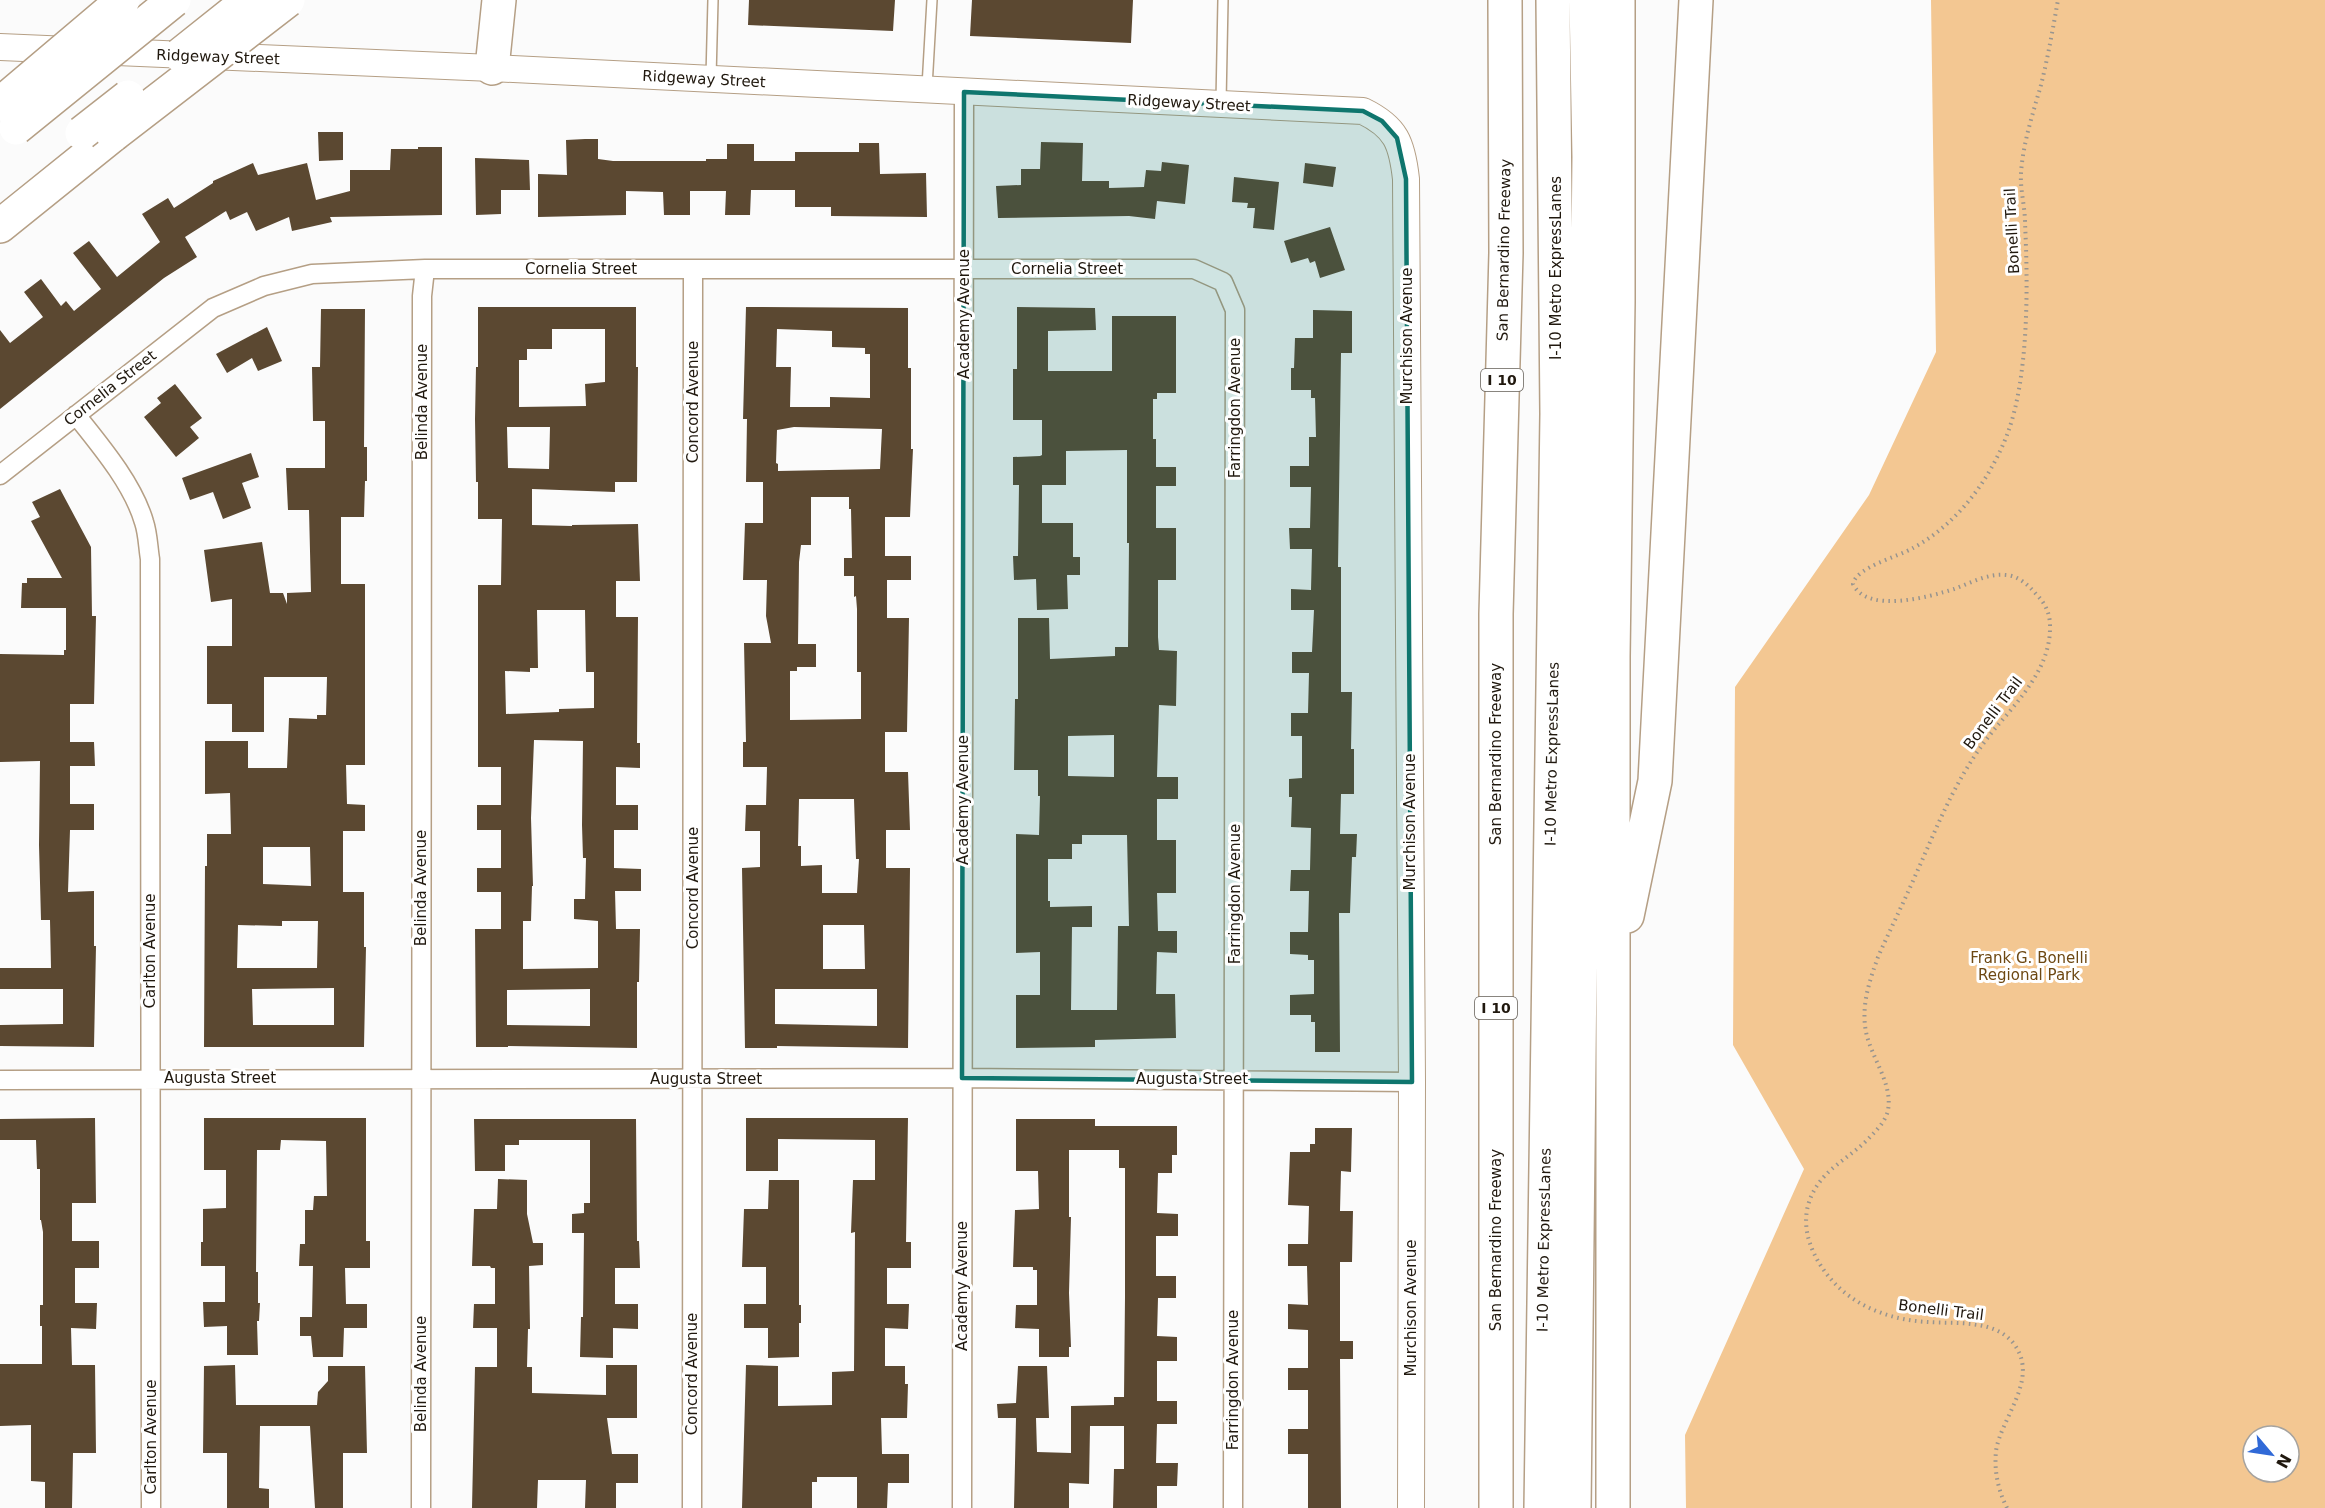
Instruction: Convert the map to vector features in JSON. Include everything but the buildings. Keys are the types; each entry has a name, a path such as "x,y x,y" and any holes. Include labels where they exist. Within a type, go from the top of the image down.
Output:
{"highway":[{"path":"5,123 123,0"},
{"path":"5,123 174,0"},
{"path":"0,226 98,134 249,0"},
{"path":"0,200 288,0"},
{"path":"492,68 499,0"},
{"name":"I-10 Metro ExpressLanes","path":"1541,1508 1557,414 1553,0"},
{"name":"I-10 Metro ExpressLanes","path":"1574,1508 1589,157 1586,0"},
{"path":"1613,1508 1613,657 1618,302 1618,0"},
{"path":"1613,982 1655,781 1696,0"},
{"name":"San Bernardino Freeway","path":"1496,1508 1496,614 1506,253 1502,8"}],"street":[{"name":"Ridgeway Street","path":"0,47 492,68 1363,111 1382,121 1398,138"},
{"name":"Academy Avenue","path":"962,1508 964,92"},
{"name":"Murchison Avenue","path":"1398,138 1404,158 1406,179 1412,1082 1411,1508"},
{"name":"Concord Avenue","path":"692,1508 693,268"},
{"name":"Cornelia Street","path":"0,475 213,309 264,286 312,274 425,269 1194,269 1223,282"},
{"name":"Belinda Avenue","path":"421,1508 422,296 425,269"},
{"name":"Farringdon Avenue","path":"1223,282 1235,310 1233,1508"},
{"name":"Carlton Avenue","path":"76,415 130,490 144,522 150,559 151,1508"},
{"name":"Augusta Street","path":"0,1080 962,1078 1412,1082"}],"lane":[{"path":"711,79 713,0"},
{"path":"927,89 932,0"},
{"path":"1221,104 1222,0"}],"path":[{"name":"Bonelli Trail","path":"2007,1508 2000,1491 1995,1464 2000,1438 2009,1420 2021,1383 2020,1355 2014,1344 2006,1337 1986,1327 1967,1323 1909,1320 1891,1316 1855,1301 1830,1279 1820,1264 1811,1248 1805,1218 1813,1193 1821,1180 1861,1147 1888,1113 1887,1091 1871,1049 1865,1017 1865,1000 1878,957 1951,794 1979,748 2027,690 2048,648 2049,613 2044,602 2035,592 2017,578 2007,575 1992,576 1925,596 1886,601 1866,597 1853,584 1854,579 1863,570 1896,558 1916,547 1950,522 1977,489 2000,451 2007,434 2013,416 2022,361 2026,300 2026,226 2021,176 2058,0"}],"highlighted area":[{"path":"964,92 1363,111 1382,121 1397,138 1406,179 1412,1082 962,1078"}],"green space":[{"name":"Frank G. Bonelli Regional Park","path":"1931,0 2325,0 2325,1508 1686,1508 1685,1435 1804,1169 1733,1045 1735,687 1869,495 1936,352"}]}
